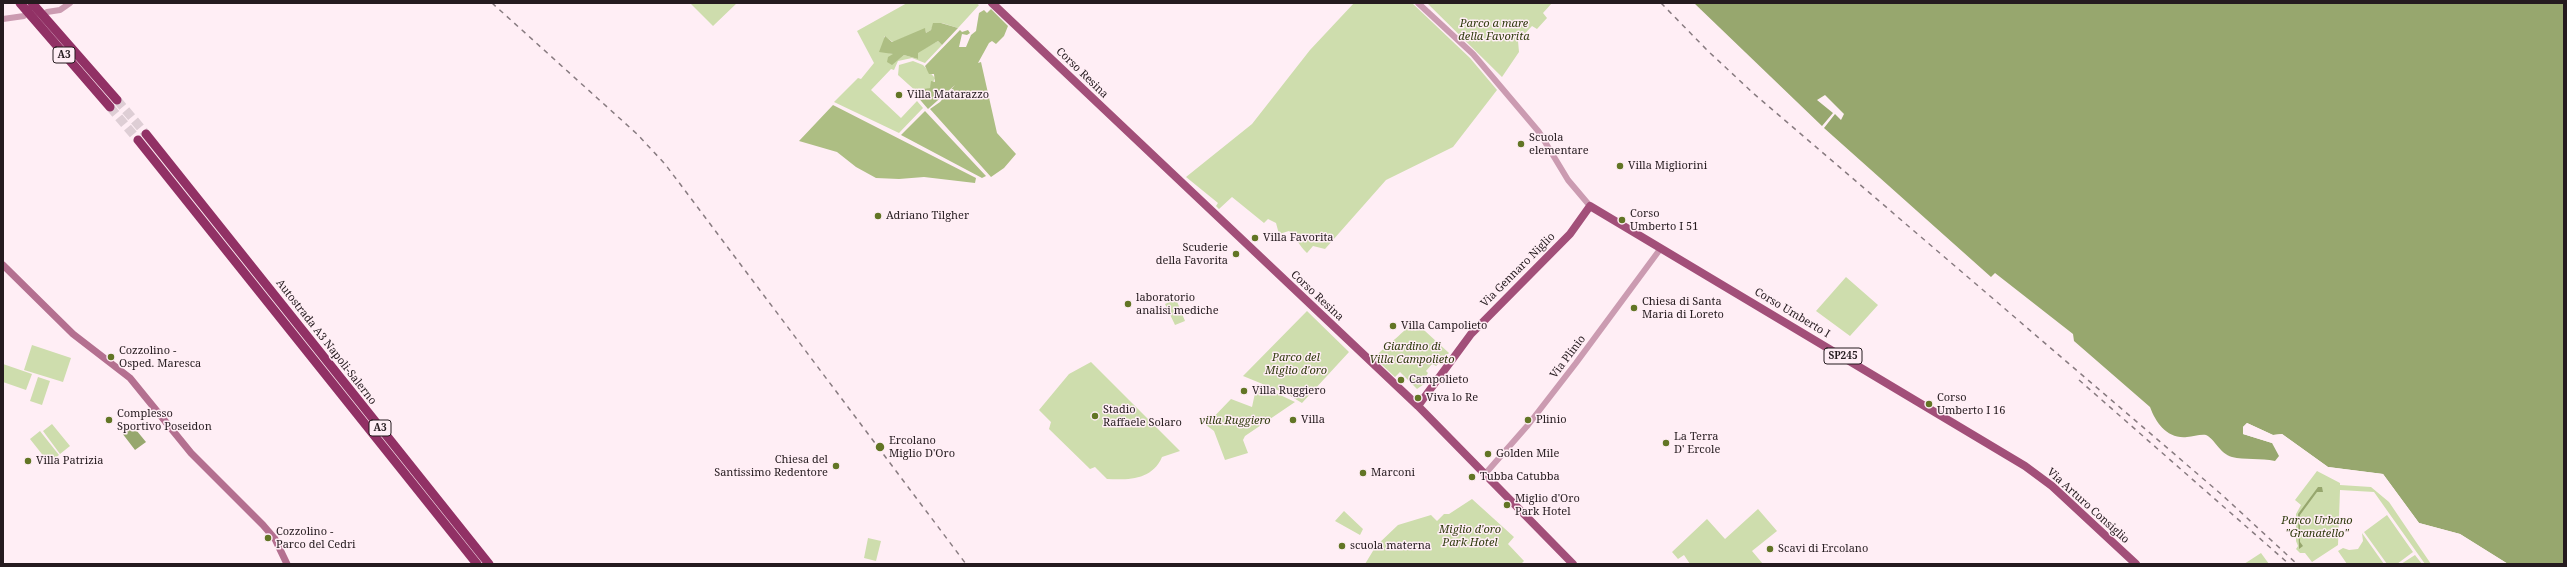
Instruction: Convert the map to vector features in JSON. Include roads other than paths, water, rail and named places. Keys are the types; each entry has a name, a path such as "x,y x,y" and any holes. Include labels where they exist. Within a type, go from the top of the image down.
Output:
{"highway":[{"name":"A3","path":"20,3 110,107"},
{"name":"A3","path":"32,3 117,100"},
{"name":"Autostrada A3 Napoli-Salerno","path":"477,564 266,302 167,175 142,137 168,161 183,179 489,564"}],"main road":[{"name":"Corso Resina","path":"992,3 1418,406 1573,564"},
{"name":"Corso Umberto I","path":"1590,206 2024,466"},
{"name":"Via Gennaro Niglio","path":"1418,406 1471,334 1570,234 1590,206"},
{"path":"3,265 72,334 130,378 192,453 275,539 287,564"},
{"name":"Via Arturo Consiglio","path":"2024,466 2052,486 2136,564"}],"street":[{"path":"47,12 60,10 70,3"},
{"name":"SP245","path":"1418,3 1473,54 1540,132 1568,180 1590,206"},
{"path":"3,19 24,16"},
{"name":"Via Plinio","path":"1485,474 1554,392 1661,248"}],"tunnel":[{"path":"117,100 146,134"},
{"path":"110,107 138,140"}],"railway":[{"path":"492,3 637,134 665,164 966,564"},
{"path":"1661,3 1708,51 1753,93 2221,494 2297,564"},
{"path":"2079,380 2289,564"}],"place":[{"name":"Villa Matarazzo","path":"899,95"},
{"name":"Scuola elementare","path":"1521,144"},
{"name":"Villa Migliorini","path":"1620,166"},
{"name":"Adriano Tilgher","path":"878,216"},
{"name":"Corso Umberto I 51","path":"1622,220"},
{"name":"Villa Favorita","path":"1255,238"},
{"name":"Scuderie della Favorita","path":"1236,254"},
{"name":"laboratorio analisi mediche","path":"1128,304"},
{"name":"Chiesa di Santa Maria di Loreto","path":"1634,308"},
{"name":"Villa Campolieto","path":"1393,326"},
{"name":"Cozzolino - Osped. Maresca","path":"111,357"},
{"name":"Campolieto","path":"1401,380"},
{"name":"Villa Ruggiero","path":"1244,391"},
{"name":"Viva lo Re","path":"1418,398"},
{"name":"Corso Umberto I 16","path":"1929,404"},
{"name":"Stadio Raffaele Solaro","path":"1095,416"},
{"name":"Complesso Sportivo Poseidon","path":"109,420"},
{"name":"Villa","path":"1293,420"},
{"name":"Plinio","path":"1528,420"},
{"name":"La Terra D' Ercole","path":"1666,443"},
{"name":"Ercolano Miglio D'Oro","path":"880,447"},
{"name":"Golden Mile","path":"1488,454"},
{"name":"Villa Patrizia","path":"28,461"},
{"name":"Chiesa del Santissimo Redentore","path":"836,466"},
{"name":"Marconi","path":"1363,473"},
{"name":"Tubba Catubba","path":"1472,477"},
{"name":"Miglio d'Oro Park Hotel","path":"1507,505"},
{"name":"Cozzolino - Parco del Cedri","path":"268,538"},
{"name":"scuola materna","path":"1342,546"},
{"name":"Scavi di Ercolano","path":"1770,549"}],"park label":[{"name":"Parco a mare della Favorita","path":"1494,30"},
{"name":"Giardino di Villa Campolieto","path":"1412,353"},
{"name":"Parco del Miglio d'oro","path":"1296,364"},
{"name":"villa Ruggiero","path":"1235,421"},
{"name":"Parco Urbano \"Granatello\"","path":"2317,527"},
{"name":"Miglio d'oro Park Hotel","path":"1470,536"}]}
